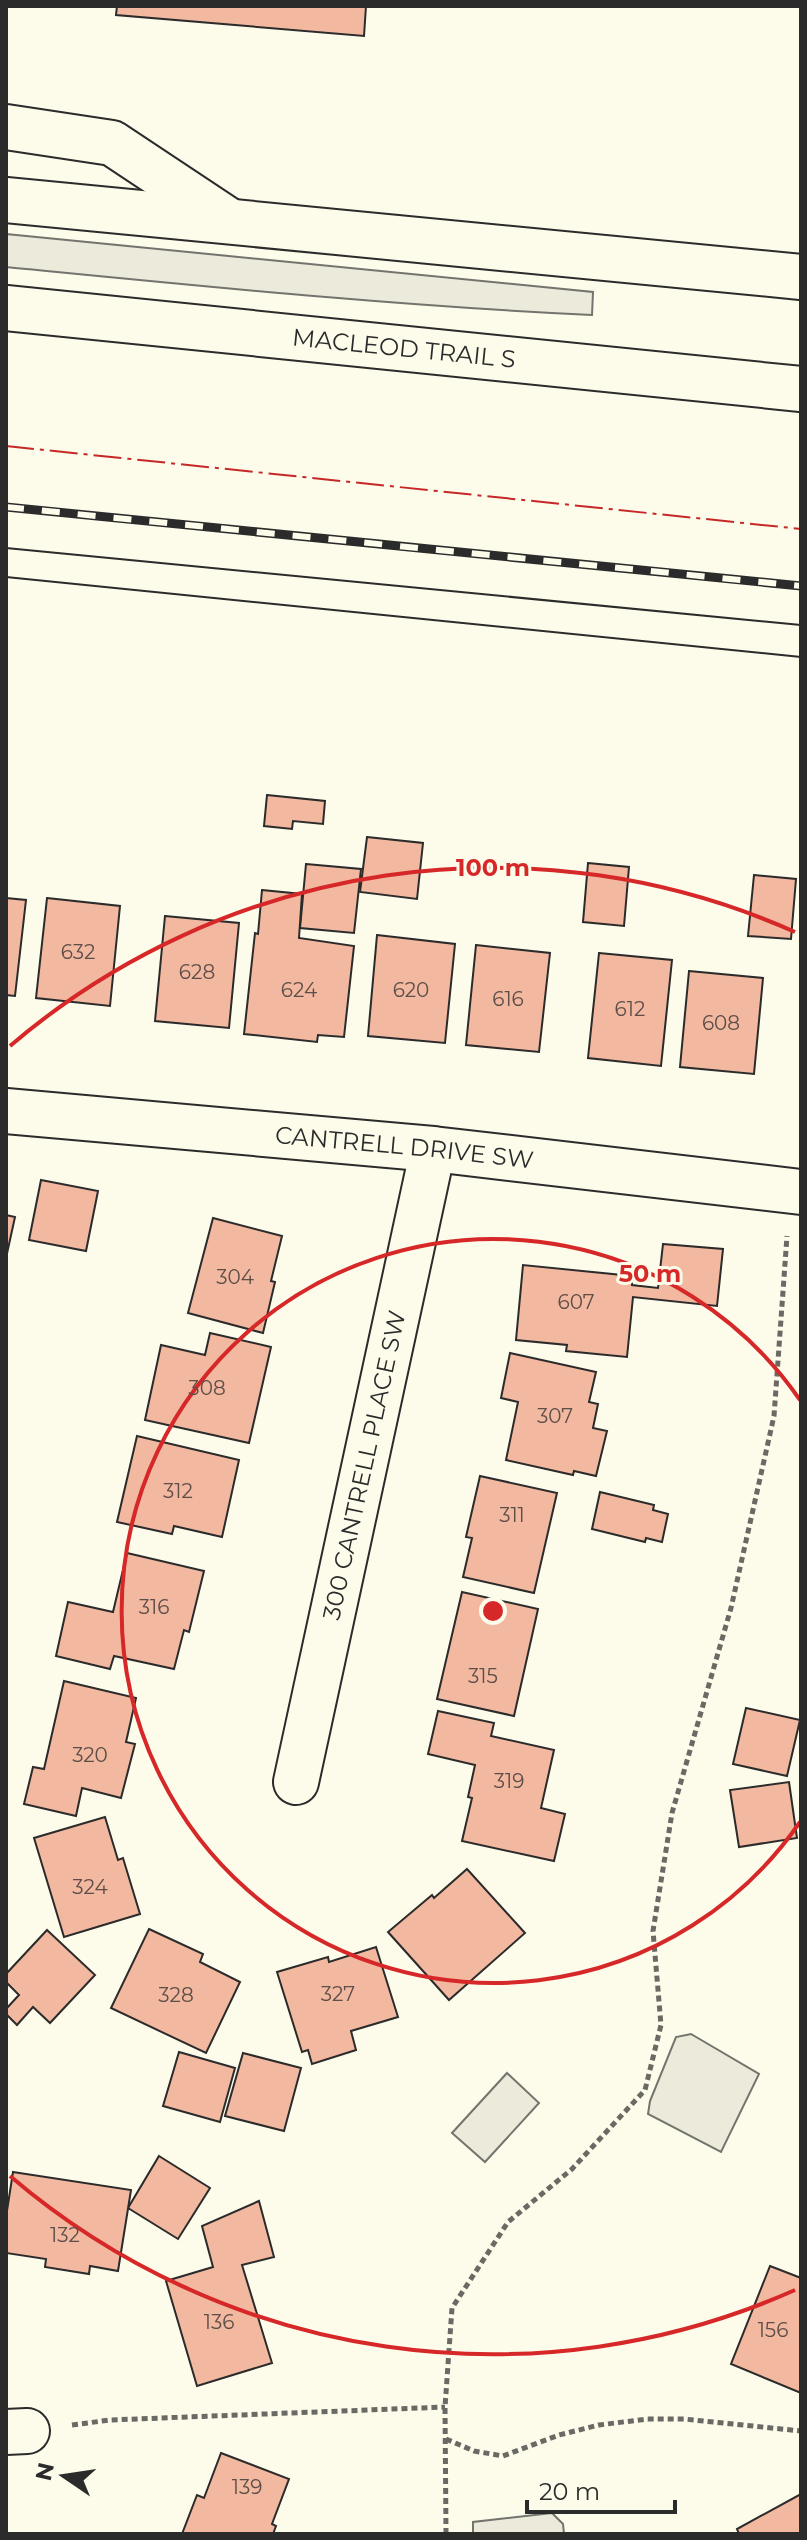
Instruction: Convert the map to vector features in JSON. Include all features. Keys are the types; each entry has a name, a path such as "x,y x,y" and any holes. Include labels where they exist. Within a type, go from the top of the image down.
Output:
{"main road":[{"path":"6,127 112,143 230,222"},
{"path":"6,200 801,277"},
{"name":"MACLEOD TRAIL S","path":"6,308 801,389"},
{"name":"CANTRELL DRIVE SW","path":"6,1111 433,1149 798,1192"},
{"name":"300 CANTRELL PLACE SW","path":"296,1782 433,1149"}],"path":[{"path":"446,2534 445,2407 452,2308 508,2222 572,2169 645,2090 661,2025 653,1931 672,1813 731,1608 774,1416 786,1244 798,1192"},
{"path":"16,2432 110,2420 445,2407"},
{"path":"446,2439 474,2451 503,2456 559,2435 599,2425 647,2419 684,2419 801,2431"}],"shaded area":[{"path":"6,234 593,292 592,315 372,301 6,267"},
{"path":"691,2034 759,2074 721,2152 648,2114 650,2101 676,2037"},
{"path":"507,2073 539,2103 485,2162 452,2133"},
{"path":"552,2513 563,2524 564,2534 473,2534 473,2522"}],"building":[{"path":"117,6 366,6 364,36 116,15"},
{"path":"267,795 325,801 323,824 293,821 292,829 264,826"},
{"path":"367,837 423,843 417,899 360,892"},
{"path":"588,863 629,867 624,926 583,922"},
{"path":"306,864 361,869 354,933 300,928"},
{"path":"754,875 796,879 791,939 748,936"},
{"path":"262,890 302,894 299,938 354,946 344,1037 318,1035 317,1042 244,1034"},
{"path":"6,898 26,900 15,996 6,995"},
{"path":"47,898 120,906 110,1006 36,998"},
{"path":"165,916 239,923 229,1028 155,1021"},
{"path":"377,935 455,944 445,1043 368,1036"},
{"path":"476,945 550,953 539,1052 466,1045"},
{"path":"599,953 672,960 661,1066 588,1058"},
{"path":"689,971 763,978 754,1074 680,1067"},
{"path":"41,1180 98,1191 86,1251 29,1240"},
{"path":"6,1215 15,1217 6,1258"},
{"path":"213,1218 282,1236 263,1333 188,1313"},
{"path":"663,1244 723,1249 717,1306 633,1297 627,1357 566,1351 567,1345 516,1340 523,1265 632,1276 632,1285 658,1288"},
{"path":"210,1333 271,1347 249,1443 145,1420 161,1345 205,1355"},
{"path":"510,1353 596,1372 589,1402 598,1404 593,1428 607,1431 596,1476 574,1471 573,1475 506,1460 518,1402 501,1398"},
{"path":"137,1436 239,1460 222,1537 174,1526 172,1534 117,1522"},
{"path":"480,1476 557,1493 534,1593 463,1577 472,1538 466,1537"},
{"path":"600,1492 654,1505 653,1510 668,1514 662,1542 646,1538 645,1542 592,1529"},
{"path":"127,1553 204,1571 189,1632 184,1630 174,1669 114,1656 110,1669 56,1656 68,1602 113,1612"},
{"path":"462,1592 538,1609 514,1716 437,1699"},
{"path":"64,1681 136,1698 126,1742 135,1744 121,1798 82,1788 76,1816 24,1804 33,1767 44,1769"},
{"path":"746,1708 800,1720 787,1776 733,1764"},
{"path":"438,1711 494,1723 491,1736 554,1750 541,1808 565,1814 554,1861 462,1841 472,1798 468,1797 475,1765 428,1754"},
{"path":"789,1782 797,1838 739,1847 730,1790"},
{"path":"105,1817 118,1860 123,1858 140,1914 64,1937 34,1838"},
{"path":"467,1869 525,1933 449,2000 388,1932"},
{"path":"149,1929 203,1954 200,1962 240,1982 206,2053 111,2008"},
{"path":"47,1930 95,1975 50,2023 33,2007 17,2025 6,2014 6,2009 19,1995 6,1982 6,1974"},
{"path":"376,1947 398,2017 351,2031 356,2050 312,2064 308,2050 302,2052 277,1972 328,1957 329,1962"},
{"path":"179,2052 235,2068 220,2122 163,2106"},
{"path":"243,2053 301,2068 284,2131 225,2116"},
{"path":"159,2156 210,2188 178,2239 128,2208"},
{"path":"13,2172 131,2190 118,2271 90,2266 89,2274 45,2267 46,2259 6,2253 6,2217"},
{"path":"259,2201 274,2257 242,2265 272,2363 197,2386 166,2281 213,2267 202,2226"},
{"path":"770,2266 801,2278 801,2393 731,2364"},
{"path":"221,2453 289,2479 272,2524 276,2526 273,2534 182,2534 197,2495 204,2498"},
{"path":"801,2494 801,2534 739,2534 737,2529"}],"tram line":[{"path":"6,548 801,625"},
{"path":"6,577 801,657"}],"railway":[{"path":"6,507 801,586"}],"power":[{"path":"6,446 801,529"}]}
